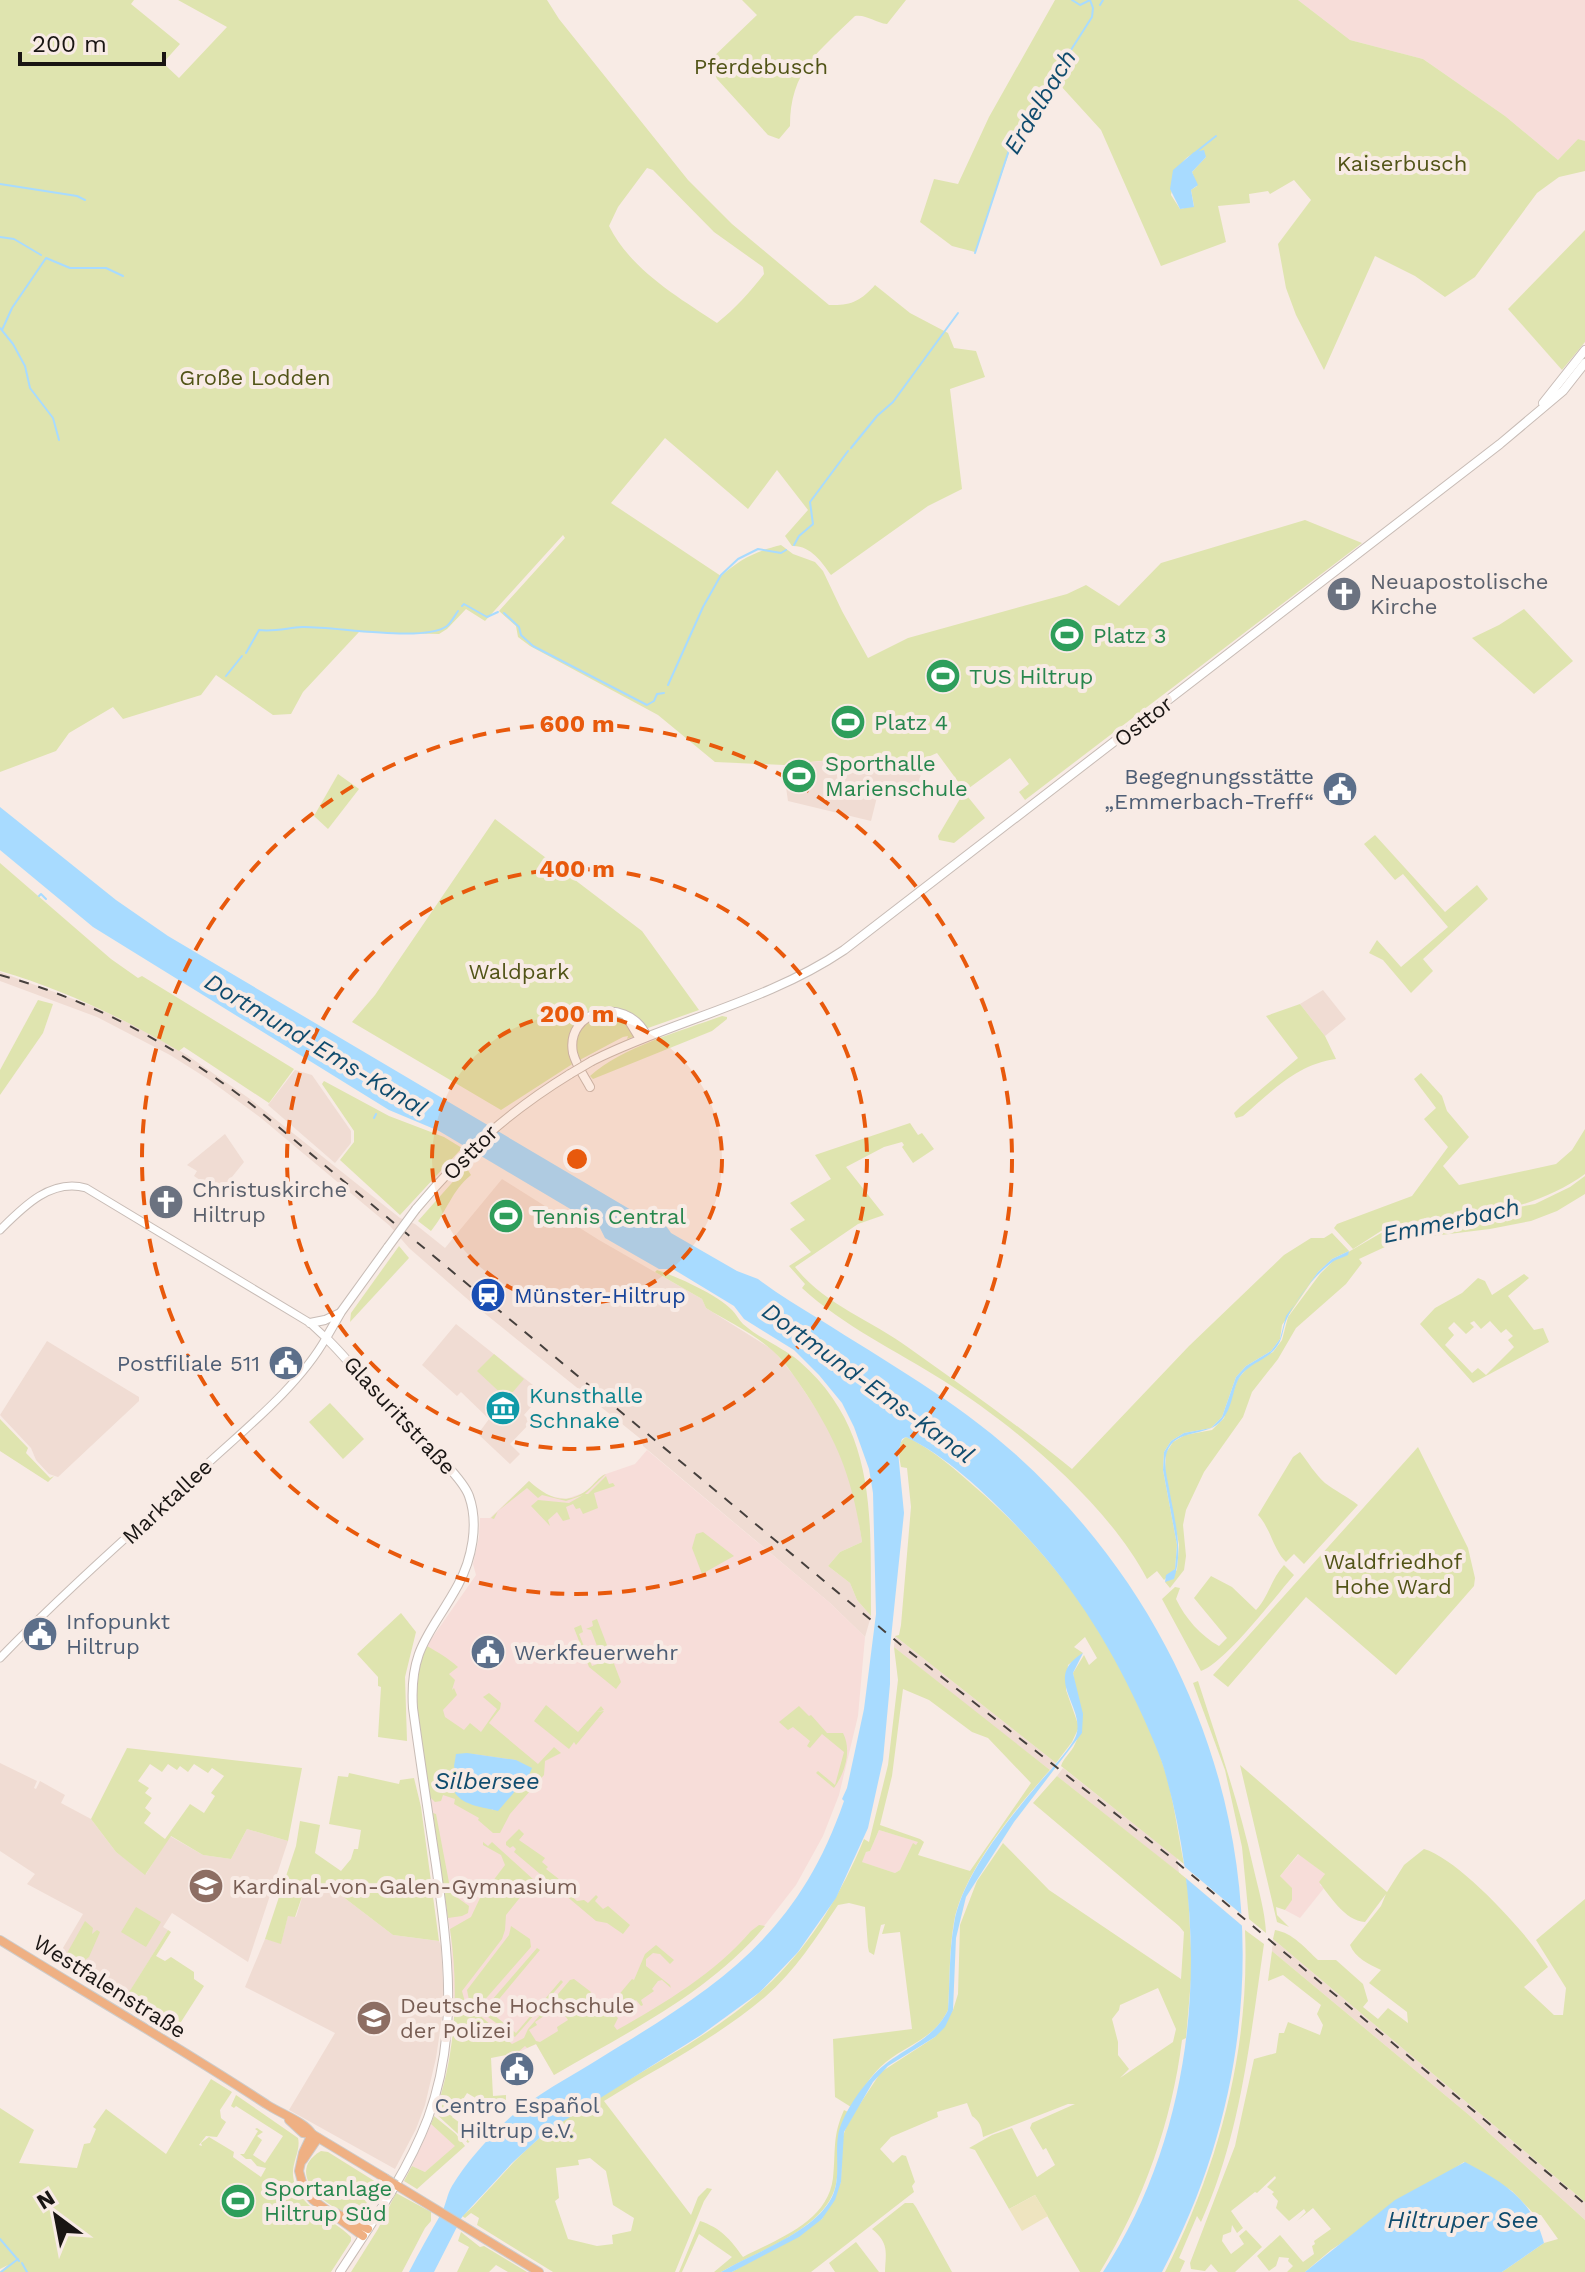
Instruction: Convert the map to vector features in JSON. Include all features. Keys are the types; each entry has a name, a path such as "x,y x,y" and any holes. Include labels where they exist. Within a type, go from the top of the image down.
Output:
{"main road":[{"name":"Osttor","path":"1538,409 1585,350"},
{"name":"Osttor","path":"326,1338 341,1312 416,1209 452,1167 512,1112 592,1061 642,1036 805,975 853,944 1500,444 1563,391 1585,363"},
{"path":"590,1087 573,1052 574,1036 586,1019 596,1013 616,1011 639,1023 642,1036"},
{"path":"620,1047 628,1018"},
{"path":"310,1323 341,1312"},
{"name":"Glasuritstraße","path":"326,1338 458,1477 468,1492 473,1520 471,1550 464,1573 425,1637 415,1662 412,1685 448,1956 450,1998 446,2046 435,2095 417,2144 340,2272"},
{"name":"Westfalenstraße","path":"0,1940 225,2078 285,2117 303,2133 315,2136 539,2272"},
{"path":"315,2136 302,2160 300,2174 304,2189 313,2200 366,2233"}],"street":[{"path":"0,1230 37,1197 49,1191 68,1186 86,1188 310,1323 326,1338"},
{"name":"Marktallee","path":"0,1658 252,1423 317,1354 326,1338"}],"shaded area":[{"path":"1298,0 1585,0 1585,141 1578,139 1558,160 1505,116 1423,59 1350,40"},
{"path":"921,760 920,790 878,793 871,821 788,801 783,767 801,762"},
{"path":"0,972 95,1007 187,1055 250,1099 400,1218 415,1224 445,1248 502,1179 599,1240 702,1299 706,1308 773,1350 824,1421 845,1464 856,1501 862,1542 840,1552 828,1566 850,1583 857,1600 871,1616 865,1637 830,1603 643,1446 642,1440 473,1304 409,1248 390,1226 261,1118 170,1055 97,1017 0,981"},
{"path":"1323,990 1346,1019 1325,1036 1300,1004"},
{"path":"295,1070 312,1075 351,1131 351,1143 335,1163 268,1105"},
{"path":"225,1134 244,1162 219,1193 194,1176 197,1171 187,1165"},
{"path":"456,1324 543,1393 524,1415 531,1422 510,1444 520,1454 510,1464 478,1434 489,1419 461,1392 457,1396 422,1365"},
{"path":"47,1341 139,1397 139,1401 58,1477 49,1474 36,1460 31,1448 0,1415"},
{"path":"647,1450 830,1603 865,1637 858,1716 839,1795 823,1836 796,1885 754,1939 703,1984 554,2075 536,2044 517,2053 454,2007 451,1937 420,1729 417,1679 425,1648 476,1575 473,1564 480,1518 490,1518 529,1481 544,1495 566,1499 586,1492 603,1475 635,1464"},
{"path":"895,1636 1056,1763 1050,1770 984,1719 894,1647"},
{"path":"0,1763 37,1781 36,1789 40,1781 65,1795 61,1803 91,1819 116,1852 146,1874 170,1836 203,1855 231,1859 247,1829 288,1841 248,1962 172,1913 163,1927 168,1930 122,2004 54,1963 83,1914 27,1884 35,1874 0,1851"},
{"path":"1063,1768 1177,1858 1179,1873 1057,1776"},
{"path":"879,1830 919,1842 913,1844 900,1870 895,1873 861,1862 866,1852 870,1851"},
{"path":"1299,1854 1325,1874 1320,1885 1324,1888 1300,1918 1285,1910 1292,1899 1280,1876"},
{"name":"Deutsche Hochschule der Polizei","path":"306,1885 342,1896 393,1935 439,1941 441,1946 444,2004 436,2058 425,2105 395,2169 289,2110 335,2033 245,1987 265,1939 281,1943 288,1915 296,1917"},
{"path":"1273,1939 1585,2202 1585,2220 1469,2115 1272,1951"},
{"path":"431,2124 456,2146 425,2172 412,2166"}],"green space":[{"name":"Große Lodden","path":"0,0 134,0 131,4 180,44 163,63 179,78 227,27 178,0 547,0 688,180 732,224 829,305 855,301 875,285 910,313 948,333 954,348 976,351 985,377 950,389 962,489 928,506 831,575 815,555 804,548 792,546 785,536 808,510 777,470 748,509 665,438 611,503 721,576 749,556 781,545 793,554 815,562 823,571 868,658 908,638 1067,594 1086,585 1119,606 1161,563 1305,520 1362,543 1025,800 1019,792 1029,784 1010,758 965,791 937,753 921,760 818,761 784,765 715,762 658,715 530,646 518,637 516,626 499,611 565,538 563,535 485,621 466,609 439,634 359,632 303,692 291,714 273,715 216,675 201,695 123,719 113,707 69,733 56,751 0,772","holes":["647,168 653,170 714,232 763,267 764,274 759,281 717,323 643,269 618,242 609,226 618,207"]},
{"name":"Pferdebusch","path":"742,0 906,0 887,24 855,16 818,52 801,77 791,107 790,126 779,139 768,135 717,79 709,61 757,15"},
{"name":"Kaiserbusch","path":"1055,0 1298,0 1350,40 1423,59 1505,116 1558,160 1578,139 1585,141 1585,171 1559,177 1537,193 1475,277 1445,297 1415,276 1375,256 1324,370 1286,288 1278,244 1311,200 1294,180 1270,194 1268,191 1249,194 1250,203 1218,206 1226,242 1161,266 1101,130 1060,85 1069,53 1013,141 975,252 952,246 920,222 934,179 958,184 989,117","holes":["1201,152 1206,157 1192,172 1197,186 1191,190 1194,206 1180,209 1171,195 1179,168 1194,154"]},
{"path":"1585,230 1585,342 1562,370 1508,309"},
{"path":"1524,609 1573,661 1534,694 1472,638"},
{"path":"338,774 359,789 328,829 314,816"},
{"path":"964,792 985,818 954,843 939,840 938,836"},
{"name":"Waldpark","path":"495,819 642,931 699,1010 634,1033 635,1036 627,1039 628,1036 623,1037 574,1063 501,1110 352,1022 375,995"},
{"path":"1375,835 1445,912 1477,885 1488,899 1423,959 1433,971 1411,993 1383,960 1369,953 1377,940 1401,967 1448,927 1403,874 1395,880 1364,844"},
{"path":"0,863 111,959 138,978 142,976 294,1069 269,1103 184,1047 179,1051 92,1005 0,971"},
{"path":"38,1000 53,1004 43,1033 0,1095 0,1070"},
{"path":"1300,1004 1325,1036 1336,1059 1297,1073 1243,1116 1236,1118 1234,1113 1240,1107 1298,1058 1266,1016"},
{"path":"722,1016 727,1019 712,1031 593,1079 590,1076 635,1048"},
{"path":"1421,1073 1442,1096 1447,1111 1469,1137 1443,1166 1459,1185 1556,1164 1572,1150 1585,1129 1585,1174 1563,1188 1516,1206 1381,1231 1353,1249 1334,1228 1337,1224 1412,1196 1448,1147 1424,1119 1436,1108 1414,1079"},
{"path":"324,1081 389,1116 444,1137 462,1148 400,1215 340,1160 354,1142 354,1131 322,1084"},
{"path":"910,1123 934,1149 913,1163 902,1142 884,1147 846,1167 884,1215 858,1224 795,1267 820,1292 909,1348 1072,1469 1189,1346 1284,1255 1311,1238 1324,1238 1332,1233 1349,1251 1332,1259 1318,1272 1282,1325 1280,1339 1271,1351 1246,1366 1236,1377 1222,1417 1211,1428 1184,1433 1171,1441 1164,1452 1163,1470 1177,1545 1175,1569 1164,1580 1157,1571 1147,1579 1109,1523 1058,1469 1029,1444 972,1399 818,1302 802,1288 805,1284 789,1266 811,1252 790,1229 805,1220 790,1203 831,1179 815,1155"},
{"path":"466,1167 471,1175 431,1231 418,1221"},
{"path":"1585,1176 1585,1194 1557,1211 1531,1221 1400,1240 1359,1259 1362,1263 1346,1284 1296,1328 1278,1359 1252,1392 1243,1417 1204,1472 1186,1510 1183,1525 1184,1570 1170,1588 1165,1582 1177,1570 1179,1545 1165,1470 1166,1453 1173,1442 1185,1435 1212,1430 1224,1418 1238,1379 1248,1367 1273,1352 1282,1340 1288,1317 1333,1261 1381,1233 1535,1204"},
{"path":"399,1246 409,1258 350,1322 351,1313"},
{"path":"657,1270 717,1298 750,1329 799,1361 825,1388 844,1417 857,1447 865,1479 871,1546 871,1616 857,1600 850,1583 828,1566 840,1552 862,1542 844,1465 818,1413 773,1351 706,1308 702,1299 655,1272"},
{"path":"1524,1274 1529,1278 1508,1296 1534,1330 1543,1328 1549,1342 1473,1383 1420,1324 1435,1308 1462,1293 1478,1278 1485,1281 1492,1295","holes":["1474,1321 1481,1329 1490,1321 1501,1333 1506,1329 1513,1336 1508,1340 1514,1347 1486,1375 1478,1368 1472,1373 1445,1345 1454,1335 1448,1328 1454,1322 1466,1334 1474,1327 1470,1323"]},
{"path":"494,1354 524,1379 507,1399 477,1371"},
{"path":"330,1403 364,1439 343,1459 309,1422"},
{"path":"0,1419 28,1448 26,1453 50,1478 54,1476 48,1482 0,1451"},
{"path":"906,1437 942,1459 1007,1516 1065,1581 1090,1617 1114,1654 1152,1733 1169,1785 1184,1864 1061,1766 1075,1744 1081,1726 1073,1673 1084,1655 1089,1665 1097,1658 1085,1637 1074,1647 1083,1653 1068,1665 1066,1690 1079,1727 1056,1763 895,1636 899,1635 901,1625 911,1507 907,1468 901,1467 899,1455 899,1447"},
{"name":"Waldfriedhof Hohe Ward","path":"1418,1447 1468,1548 1475,1578 1474,1586 1396,1675 1306,1597 1228,1687 1213,1675"},
{"name":"Waldfriedhof Hohe Ward","path":"1300,1452 1325,1483 1358,1505 1304,1564 1294,1554 1286,1562 1258,1515 1293,1457"},
{"path":"606,1474 585,1494 606,1476 609,1484 615,1486 594,1493 598,1508 583,1514 573,1504 566,1507 570,1519 563,1521 557,1512 548,1520 550,1526 531,1506 538,1500 569,1503 583,1495 566,1501 542,1495 538,1498 527,1488 499,1510 529,1481 543,1492 564,1499 579,1495"},
{"path":"703,1532 734,1556 702,1574 692,1548 696,1534"},
{"path":"1284,1565 1294,1575 1236,1643 1201,1671 1162,1599 1175,1587 1180,1588 1176,1599 1184,1613 1200,1632 1219,1646 1227,1638 1194,1598 1211,1576 1232,1587 1256,1610"},
{"path":"401,1613 416,1632 405,1677 407,1741 378,1737 381,1687 378,1686 378,1677 357,1654"},
{"path":"597,1619 621,1682 616,1689 589,1667 574,1628 581,1625 583,1632 579,1634 592,1666 603,1662 591,1630 586,1629 593,1626 592,1621"},
{"path":"427,1646 458,1667 449,1674 455,1680 452,1690 454,1688 457,1695 443,1710 445,1717 464,1730 470,1723 481,1732 497,1709 483,1697 489,1693 501,1703 489,1723 538,1764 554,1747 561,1753 545,1761 544,1775 510,1814 500,1833 493,1833 479,1818 454,1804 455,1799 443,1795 441,1801 435,1802 430,1797 416,1699 420,1661","holes":["473,1754 516,1760 493,1810 456,1789 460,1784 456,1775"]},
{"path":"894,1647 1050,1770 979,1862 959,1903 951,1943 948,2010 943,2020 929,2034 881,2067 851,2107 835,2097 833,2039 912,2029 900,1932 882,1934 885,1924 881,1925 874,1955 868,1947 865,1907 849,1903 838,1905 795,1965 765,1997 707,2039 604,2101 691,2215 698,2197 707,2188 712,2189 704,2201 675,2272 553,2272 477,2225 479,2218 471,2213 465,2218 462,2216 541,2137 576,2112 720,2024 772,1981 801,1949 836,1897 864,1839 869,1842 888,1765 898,1680","holes":["903,1689 929,1700 972,1732 988,1738 1031,1783 970,1871 918,1855 924,1842 880,1825 892,1776","879,1830 918,1842 916,1845 913,1843 900,1870 895,1873 862,1862 866,1852 870,1851","590,2158 606,2171 613,2205 634,2218 631,2231 612,2235 613,2244 597,2246 568,2239 555,2201 559,2198 556,2168 579,2165 578,2160"]},
{"path":"1198,1681 1241,1819 1266,1933 1249,1919 1242,1847 1225,1770 1193,1683"},
{"path":"546,1705 578,1732 601,1706 604,1710 597,1712 604,1711 576,1745 574,1742 569,1749 534,1721"},
{"path":"799,1706 827,1733 843,1733 846,1740 846,1761 834,1788 816,1773 818,1771 835,1785 844,1752 822,1734 810,1748 807,1746 810,1741 793,1727 788,1730 779,1722"},
{"path":"127,1748 302,1768 288,1841 247,1829 231,1859 203,1855 171,1836 145,1875 116,1852 91,1819","holes":["150,1764 162,1772 168,1764 177,1770 180,1766 188,1772 194,1764 208,1773 212,1768 224,1776 211,1793 215,1796 204,1813 190,1804 165,1839 144,1823 151,1813 145,1808 152,1798 145,1793 149,1788 138,1781"]},
{"path":"1240,1765 1387,1892 1404,1865 1424,1849 1439,1856 1474,1882 1526,1936 1548,1967 1524,1987 1554,2015 1563,2015 1566,1988 1536,1940 1585,1899 1585,2202 1273,1939 1275,1930 1287,1934 1318,1960 1336,1960 1363,1984 1368,2001 1363,2007 1378,2019 1388,2008 1408,2023 1407,2012 1369,1983 1381,1970 1359,1957 1350,1945 1381,1906 1386,1894 1365,1922 1358,1921 1338,1906 1319,1882 1325,1874 1298,1854 1280,1876 1292,1888 1292,1900 1285,1910 1276,1907 1277,1915 1289,1927 1277,1922"},
{"path":"349,1773 399,1784 400,1780 414,1778 421,1807 439,1941 393,1935 342,1896 306,1885 295,1917 288,1916 281,1944 265,1939 296,1846 300,1821 320,1825 315,1853 341,1871 351,1859 354,1849 358,1849 361,1830 329,1824 338,1776 348,1777"},
{"path":"1057,1776 1186,1878 1188,1890 1192,1968 1186,2038 1182,2040 1171,2101 1153,2160 1130,2218 1100,2272 1080,2272 1035,2195 1009,2209 975,2150 969,2148 1012,2128 1037,2177 1055,2165 1030,2128 1032,2123 1075,2104 983,2137 967,2103 937,2112 938,2117 891,2137 880,2149 893,2163 902,2155 906,2156 915,2182 912,2186 914,2192 811,2272 732,2272 822,2219 841,2182 842,2139 848,2122 881,2072 935,2037 953,2010 958,1994 960,1925 977,1881 1003,1843 1049,1890 1181,1979 1184,1932 1179,1926 1033,1803","holes":["1158,1988 1176,2029 1173,2042 1120,2078 1129,2069 1118,2055 1112,2019 1120,2005"]},
{"path":"433,1813 436,1814 451,1893 469,1906 468,1913 462,1916 448,1918"},
{"path":"519,1829 524,1834 519,1840 545,1858 542,1862 548,1867 546,1869 564,1883 561,1887 577,1901 588,1903 596,1895 595,1901 603,1909 608,1906 630,1925 623,1934 607,1923 596,1921 514,1852 516,1849 513,1846 510,1848 506,1845"},
{"path":"483,1842 488,1846 492,1842 534,1880 506,1915 502,1939 462,1991 465,2002 512,2044 524,2038 528,2029 570,1980 574,1979 591,1992 580,2008 591,2009 599,2000 604,2002 604,2006 618,2018 614,2026 617,2030 688,1986 722,1960 751,1931 759,1925 765,1926 719,1972 693,1991 639,2027 554,2075 536,2044 525,2046 517,2053 491,2058 493,2096 506,2095 506,2106 496,2110 467,2093 452,2117 476,2135 468,2143 435,2113 447,2068 454,2022 450,1929 471,1917 480,1898 505,1865 501,1855 483,1845","holes":["555,2001 568,2020 557,2027 558,2031 540,2042 529,2030 537,2025 535,2022"]},
{"path":"136,1907 161,1922 146,1947 121,1932"},
{"path":"85,1921 93,1928 92,1934 97,1930 100,1932 89,1957 82,1962 66,1955"},
{"path":"511,1926 530,1939 531,1947 480,2009 469,2000 467,1990 509,1935"},
{"path":"168,1930 171,1932 156,1956 165,1961 171,1957 194,1972 194,1979 204,1986 172,2036 121,2005"},
{"path":"1245,1930 1264,1944 1235,2120 1215,2189 1201,2222 1197,2216 1179,2258 1185,2261 1180,2272 1165,2272 1201,2190 1227,2106 1242,2019"},
{"path":"656,1945 674,1960 670,1964 660,1954 653,1953 646,1959 646,1966 670,1985 671,1988 662,1980 658,1981 652,1989 654,1991 641,2000 643,2005 636,2000 632,2004 635,2009 623,2016 612,2007 612,2003 634,1980 645,1954"},
{"path":"537,1948 540,1950 489,2011 516,2033 561,1980 563,1982 515,2037 484,2014 485,2008"},
{"path":"1272,1951 1469,2115 1585,2220 1585,2272 1502,2272 1544,2243 1558,2239 1541,2215 1535,2215 1512,2191 1464,2162 1331,2250 1305,2272 1287,2272 1293,2266 1289,2258 1279,2257 1276,2266 1269,2271 1257,2256 1280,2235 1303,2262 1314,2254 1314,2241 1331,2229 1313,2208 1297,2221 1306,2212 1304,2209 1289,2221 1276,2208 1278,2201 1272,2194 1274,2192 1267,2187 1275,2176 1231,2211 1243,2228 1237,2233 1232,2225 1231,2232 1223,2235 1222,2241 1231,2254 1244,2244 1239,2236 1246,2230 1262,2247 1235,2272 1218,2272 1211,2264 1205,2271 1191,2269 1190,2263 1235,2146 1254,2059 1276,2053 1279,2033 1284,2033 1288,2022 1320,2035 1323,2025 1317,2014 1321,2005 1283,1975 1268,1981"},
{"path":"211,2079 232,2092 220,2110 221,2118 226,2122 217,2137 206,2136 199,2145 202,2146 201,2143 209,2137 234,2152 233,2157 261,2177 266,2168 257,2166 240,2154 244,2154 257,2128 263,2132 257,2136 262,2140 253,2155 265,2163 283,2136 236,2106 231,2106 236,2095 298,2138 293,2175 295,2186 307,2203 351,2237 331,2272 0,2272 8,2265 0,2269 0,2108 34,2130 19,2163 77,2168 84,2144 90,2143 96,2129 93,2127 106,2109 166,2154"},
{"path":"844,2110 848,2112 840,2140 836,2184 830,2200 819,2214 789,2237 721,2272 714,2272 732,2257 699,2234 682,2272 679,2272 700,2221 724,2235 743,2257 785,2236 811,2218 829,2193 836,2136"},
{"path":"434,2116 465,2146 417,2189 404,2181 412,2166 425,2172 455,2146 431,2124"},
{"path":"321,2151 328,2152 384,2187 363,2217 339,2210 316,2193 309,2182 306,2171 310,2161"},
{"path":"396,2193 431,2212 431,2221 402,2272 351,2272 378,2229"},
{"path":"905,2203 913,2203 916,2207 952,2272 885,2272 884,2243 872,2229"},
{"path":"461,2232 480,2247 484,2246 527,2272 508,2272 496,2265 489,2272 457,2272 469,2247 458,2241"},
{"path":"856,2242 879,2272 835,2272 829,2263"}],"sand":[{"path":"1035,2195 1048,2216 1022,2231 1009,2209"}],"water":[{"path":"1204,150 1206,157 1192,172 1198,185 1191,190 1194,207 1180,209 1170,189 1173,170 1194,152"},
{"name":"Dortmund-Ems-Kanal","path":"0,807 116,900 168,936 643,1217 659,1221 671,1233 737,1271 758,1279 920,1382 1014,1453 1094,1537 1157,1631 1203,1731 1232,1837 1243,1945 1235,2056 1208,2165 1162,2272 1103,2272 1135,2216 1159,2156 1177,2095 1187,2031 1191,1967 1188,1902 1180,1838 1164,1769 1120,1670 1093,1623 1062,1579 986,1495 955,1468 906,1437 902,1439 898,1452 904,1513 890,1648 883,1760 868,1828 836,1898 798,1952 760,1992 701,2035 546,2132 462,2217 434,2272 409,2272 441,2214 452,2186 502,2125 537,2097 644,2031 717,1981 777,1923 803,1888 825,1848 844,1801 864,1709 876,1614 873,1493 869,1469 842,1403 794,1350 744,1319 734,1306 673,1269 659,1269 605,1238 599,1226 439,1131 389,1110 93,927 0,850"},
{"path":"1349,1251 1348,1255 1325,1268 1307,1287 1332,1259"},
{"path":"1296,1302 1278,1346 1241,1375 1225,1415 1211,1428 1222,1417 1236,1377 1246,1366 1271,1351 1280,1339 1286,1316"},
{"path":"1211,1428 1177,1439 1167,1452 1165,1461 1177,1534 1178,1556 1174,1579 1165,1582 1166,1575 1175,1569 1177,1545 1163,1470 1164,1452 1171,1441 1184,1433"},
{"path":"1083,1653 1073,1673 1083,1714 1082,1733 1014,1822 966,1897 956,1938 953,2010 945,2027 935,2037 888,2066 873,2082 844,2132 841,2182 835,2200 822,2219 799,2237 732,2272 721,2272 798,2231 823,2210 835,2190 838,2136 851,2105 880,2068 923,2039 941,2022 948,2010 951,1945 958,1906 988,1849 1074,1740 1076,1717 1065,1684 1065,1673"},
{"name":"Silbersee","path":"456,1754 516,1760 532,1768 498,1811 480,1807 463,1801 455,1793 460,1784 454,1766"},
{"name":"Hiltruper See","path":"1465,2162 1504,2185 1524,2203 1544,2243 1502,2272 1305,2272 1395,2200"}],"pier":[{"path":"1179,1862 1246,1918 1246,1929 1181,1874"}],"waterway":[{"name":"Erdelbach","path":"975,253 1011,144 1092,17 1090,0 1080,5 1072,0"},
{"path":"1100,5 1103,0"},
{"path":"1196,152 1216,136"},
{"path":"0,184 77,196 85,200"},
{"path":"0,237 14,239 41,255"},
{"path":"2,330 12,308 46,258 70,268 106,268 123,276"},
{"name":"Erdelbach","path":"851,448 893,402 958,313"},
{"path":"0,328 25,366 30,388 53,418 59,440"},
{"name":"Erdelbach","path":"794,545 813,524 810,502 848,451"},
{"name":"Erdelbach","path":"668,685 721,575 738,559 758,549 781,553 786,550"},
{"path":"462,606 464,604 487,617 498,612"},
{"path":"246,653 259,630 316,627 419,633 447,626 458,611"},
{"path":"504,613 533,646 647,705 654,701 657,694 664,693"},
{"path":"226,676 242,656"},
{"path":"39,896 41,894 46,899"},
{"path":"374,1118 376,1114"},
{"name":"Emmerbach","path":"1071,1681 1075,1697"},
{"path":"0,2239 19,2261"},
{"path":"1,2272 18,2259"},
{"path":"22,2263 27,2272"}],"railway":[{"path":"0,975 34,985 132,1027 193,1063 251,1104 901,1645 1168,1855 1585,2204"}],"place":[{"name":"Neuapostolische Kirche","path":"1344,594"},
{"name":"Platz 3","path":"1067,635"},
{"name":"TUS Hiltrup","path":"943,676"},
{"name":"Platz 4","path":"848,722"},
{"name":"Sporthalle Marienschule","path":"799,776"},
{"name":"Begegnungsstätte „Emmerbach-Treff“","path":"1340,789"},
{"name":"Christuskirche Hiltrup","path":"166,1202"},
{"name":"Tennis Central","path":"506,1216"},
{"name":"Münster-Hiltrup","path":"488,1295"},
{"name":"Postfiliale 511","path":"286,1363"},
{"name":"Kunsthalle Schnake","path":"503,1408"},
{"name":"Infopunkt Hiltrup","path":"40,1634"},
{"name":"Werkfeuerwehr","path":"488,1652"},
{"name":"Kardinal-von-Galen-Gymnasium","path":"206,1886"},
{"name":"Deutsche Hochschule der Polizei","path":"374,2018"},
{"name":"Centro Español Hiltrup e.V.","path":"517,2069"},
{"name":"Sportanlage Hiltrup Süd","path":"238,2201"}]}
